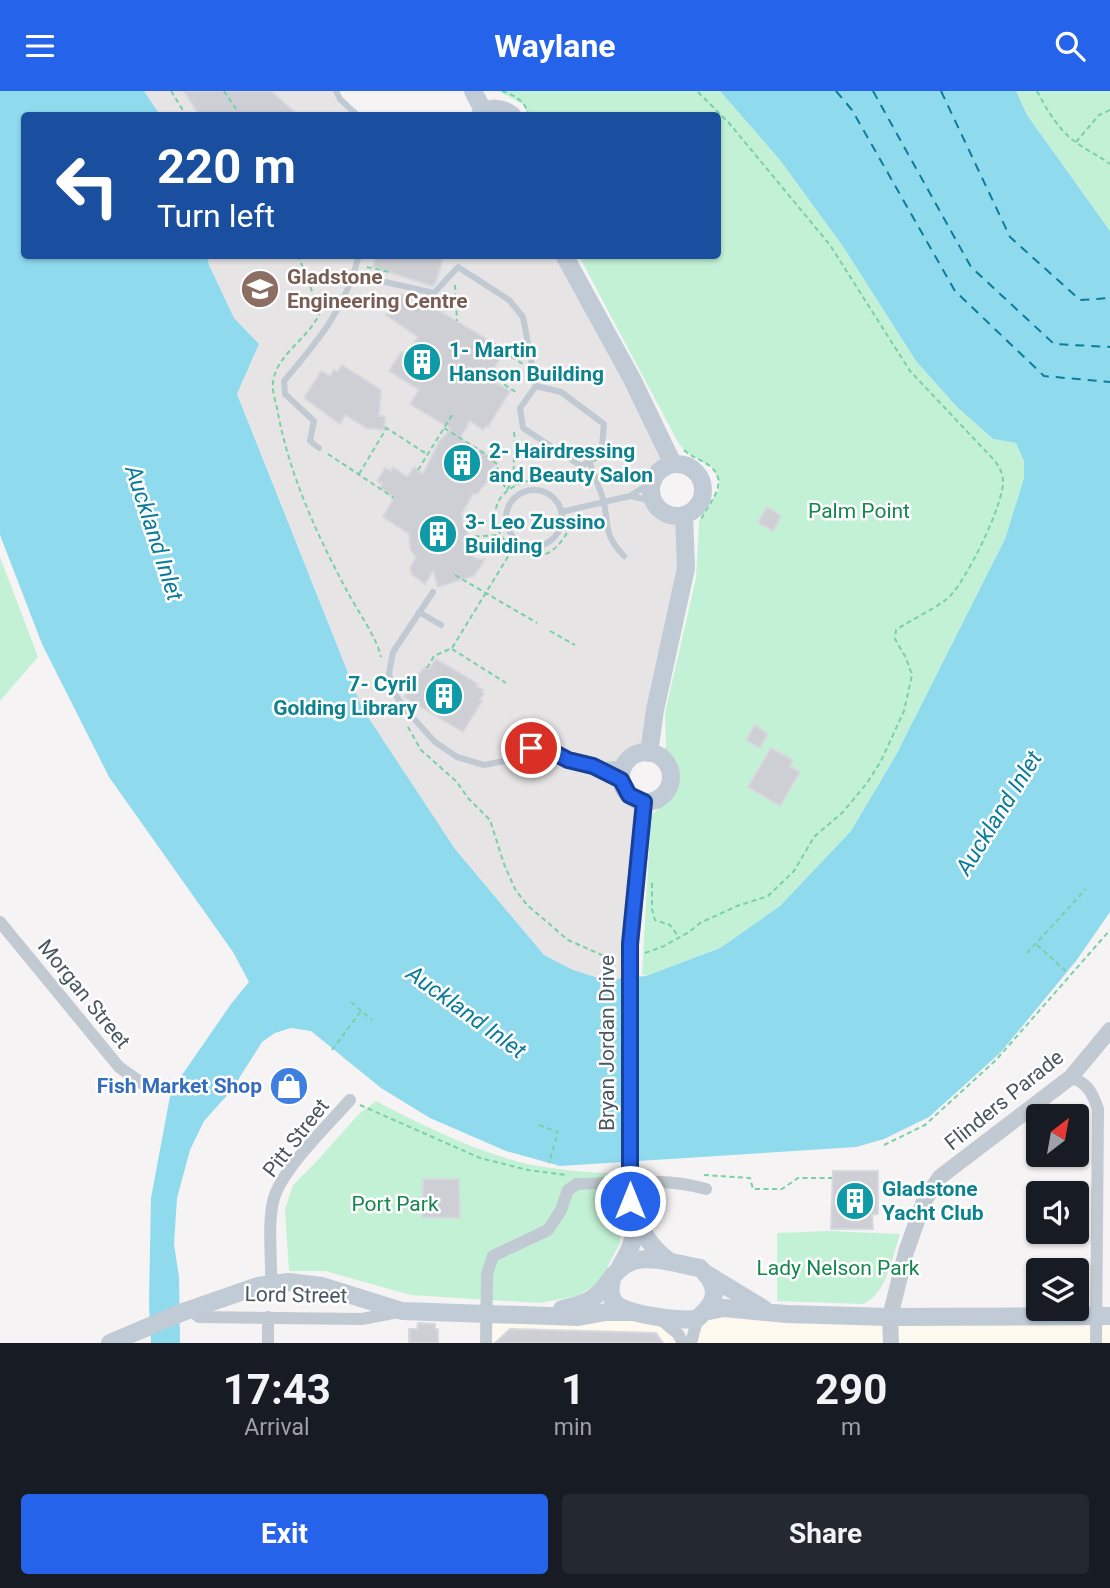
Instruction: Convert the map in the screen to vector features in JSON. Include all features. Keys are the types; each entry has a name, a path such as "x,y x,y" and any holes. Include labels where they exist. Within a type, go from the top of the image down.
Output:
{"main road":[{"path":"473,91 481,112"},
{"path":"488,112 499,108 506,112"},
{"path":"566,259 632,379 673,464"},
{"path":"673,464 687,466 694,470 702,482 703,490 698,505 684,515 666,513 653,501 652,482 656,474 673,464"},
{"path":"649,753 655,710 686,568 684,515"},
{"path":"640,753 657,755 669,767 670,784 660,798 644,802 629,795 623,772 640,753"},
{"name":"Bryan Jordan Drive","path":"617,1271 632,1247 635,1230 630,1201 634,949 644,802"},
{"name":"Bryan Jordan Drive","path":"630,1201 643,1234 653,1249 671,1263"},
{"path":"631,1312 617,1305 611,1295 610,1286 617,1271 635,1261 646,1259 700,1268 768,1311"},
{"name":"Lord Street","path":"535,1316 582,1305 600,1292 617,1271"},
{"path":"701,1315 715,1297 714,1286 708,1275"},
{"name":"Lord Street","path":"110,1343 187,1311 258,1286 288,1282 322,1286 402,1311 578,1317 606,1312 631,1312 687,1319 701,1315"},
{"path":"701,1315 724,1308 786,1314 890,1317 1103,1316"}],"street":[{"name":"Morgan Street","path":"0,922 119,1067 143,1084"},
{"name":"Flinders Parade","path":"891,1343 890,1317 906,1252 924,1201 940,1177 1071,1077 1110,1030"},
{"path":"1071,1077 1084,1082 1098,1109 1103,1316 1096,1343"},
{"name":"Pitt Street","path":"271,1284 274,1197 292,1166 350,1100"},
{"path":"486,1343 487,1274 493,1256 548,1230 561,1210 568,1190 577,1184 661,1182 706,1189"},
{"name":"Lord Street","path":"187,1311 199,1317 362,1319 402,1311"},
{"path":"691,1343 701,1315"},
{"path":"657,1316 670,1326 683,1343"},
{"path":"268,1317 268,1343"}],"lane":[{"path":"336,91 340,99 354,112"},
{"path":"319,448 310,441 314,421 285,394 284,381 342,305 358,259"},
{"path":"354,275 434,293 458,267 509,300 523,317 536,386 520,408 523,428 581,466 601,455 604,424 561,392 536,386"},
{"path":"589,461 604,502 605,521 611,542 624,557"},
{"path":"561,512 630,496 652,482"},
{"path":"533,489 551,496 561,512 562,521 554,537 538,545 529,545 513,537 505,521 509,503 515,496 533,489"},
{"path":"630,496 653,501"},
{"path":"433,592 393,652 389,673 394,691 405,709 435,743 457,757 484,765 509,760 531,748 547,749 568,760 623,772"},
{"path":"419,612 441,625"},
{"path":"593,766 623,772"}],"path":[{"path":"170,91 184,112"},
{"path":"224,91 238,112"},
{"path":"697,91 718,112"},
{"path":"1037,91 1051,117 1076,143 1095,152 1110,164"},
{"path":"1076,143 1099,115 1110,110"},
{"path":"634,949 650,953 700,923 737,906 768,896 794,871 814,837 836,819 867,783 881,761 904,711 912,675 895,639 895,630 957,589 977,554 999,500 1003,482 1001,470 995,461 910,371 831,245 721,115"},
{"path":"300,259 320,312 316,321 277,367 272,384 278,416 285,447 323,547 381,653 382,664"},
{"path":"366,267 392,273"},
{"path":"449,279 455,285 457,321"},
{"path":"490,375 518,393"},
{"path":"418,470 452,415"},
{"path":"358,475 385,428 428,455"},
{"path":"444,428 498,465 497,472 507,491"},
{"path":"516,454 525,453 531,444"},
{"path":"319,448 394,498"},
{"path":"514,478 498,505 496,516 500,534 512,549 522,554 543,554 561,543 570,527"},
{"path":"507,491 525,481 539,479"},
{"path":"467,530 496,516"},
{"path":"466,537 500,534"},
{"path":"427,668 434,656 452,648 512,549"},
{"path":"455,575 537,623"},
{"path":"550,631 575,645"},
{"path":"452,648 506,684"},
{"path":"403,718 421,750 457,782 468,798 490,820 504,864 515,889 527,905 568,940 604,956 616,955"},
{"path":"1027,953 1086,889"},
{"path":"884,1145 925,1125 996,1060 1110,930"},
{"path":"1036,944 1067,972"},
{"path":"351,1002 372,1020"},
{"path":"332,1050 362,1011"},
{"path":"350,1100 480,1158 528,1170 567,1175"},
{"path":"539,1125 558,1132 549,1163"},
{"path":"704,1175 750,1178 752,1189 782,1189 798,1178 832,1178"}],"shaded area":[{"path":"144,91 336,91 354,112 158,112"},
{"path":"208,259 566,259 673,464 657,474 652,482 651,492 653,501 666,513 684,515 687,548 649,753 632,757 622,771 624,788 629,795 644,802 630,978 605,980 573,970 544,955 455,849 362,708 237,394 259,344 234,318"},
{"path":"704,1312 1026,1315 1026,1321 1089,1321 1089,1316 1110,1316 1110,1343 691,1343"},
{"path":"486,1314 667,1317 681,1343 486,1343"}],"green space":[{"name":"Palm Point","path":"498,91 720,91 780,160 842,245 916,361 956,406 993,439 1016,443 1024,461 1024,478 1005,539 896,755 851,831 780,906 720,948 646,976 642,974 651,815 673,796 676,774 666,748 665,713 696,578 699,522 720,485 713,468 687,453 679,444 581,259 721,259 721,112 527,112 523,104"},
{"path":"1016,91 1110,91 1110,231 1027,115"},
{"path":"0,557 38,657 0,701"},
{"name":"Port Park","path":"376,1101 463,1143 519,1162 556,1169 620,1174 620,1243 599,1283 577,1296 540,1303 411,1295 325,1271 289,1271 285,1210 293,1185 359,1114"},
{"name":"Lady Nelson Park","path":"830,1231 900,1234 888,1274 878,1292 863,1304 777,1301 777,1233"}],"water":[{"name":"Auckland Inlet","path":"0,91 144,91 158,112 21,112 21,259 208,259 234,318 259,344 237,394 362,708 455,849 544,955 573,970 605,980 646,976 720,948 780,906 851,831 896,755 1005,539 1024,478 1024,461 1016,443 993,439 956,406 916,361 842,245 780,160 720,91 1016,91 1027,115 1110,231 1110,912 1076,961 1001,1052 929,1117 884,1139 856,1147 560,1166 506,1151 430,1118 381,1088 311,1031 291,1028 275,1033 262,1042 231,1091 204,1121 190,1150 177,1198 174,1244 179,1277 180,1343 151,1343 151,1198 171,1091 249,982 233,952 109,777 42,644 0,535"}],"building":[{"path":"184,91 271,91 295,112 197,112"},
{"path":"375,259 443,259 436,282 432,286 373,267"},
{"path":"402,294 418,304 421,300 505,350 488,378 510,391 488,427 483,430 470,421 460,438 497,461 491,471 494,473 477,494 473,494 461,515 465,516 462,520 468,533 463,541 469,545 465,551 477,559 485,559 474,576 438,587 433,571 425,584 412,575 410,568 416,558 410,549 409,534 383,517 394,497 380,488 382,484 377,481 385,468 391,471 393,467 407,477 414,467 423,474 439,442 451,429 410,404 419,390 389,371 401,352 408,353 418,337 386,315 391,307 394,308"},
{"path":"342,365 381,390 379,416 385,416 384,430 366,428 345,415 340,424 304,398 321,371 330,376"},
{"path":"767,507 781,516 773,531 758,523"},
{"name":"7- Cyril Golding Library","path":"436,659 478,684 476,686 483,690 482,701 463,732 404,697 419,674 425,667 429,669"},
{"path":"755,725 768,734 760,748 746,740"},
{"path":"771,748 793,760 790,766 800,772 780,806 748,787"},
{"name":"Gladstone Yacht Club","path":"833,1171 878,1171 878,1214 872,1215 873,1229 831,1229"},
{"path":"423,1179 459,1179 460,1218 422,1217"},
{"path":"418,1323 435,1324 435,1329 438,1329 438,1343 409,1343 409,1329 417,1329"},
{"path":"510,1329 656,1333 663,1343 495,1343"}],"ferry route":[{"path":"836,91 852,110 955,291 1044,376 1110,382"},
{"path":"873,91 971,267 1054,344 1110,347"},
{"path":"941,91 1010,237 1080,300 1110,298"}],"place":[{"name":"Gladstone Engineering Centre","path":"260,289"},
{"name":"1- Martin Hanson Building","path":"422,362"},
{"name":"2- Hairdressing and Beauty Salon","path":"462,463"},
{"name":"3- Leo Zussino Building","path":"438,534"},
{"name":"7- Cyril Golding Library","path":"444,696"},
{"name":"Fish Market Shop","path":"289,1086"},
{"name":"Gladstone Yacht Club","path":"855,1201"}],"route":[{"path":"531,748 547,749 568,760 593,766 621,780 629,795 644,802 630,944 630,1201"}]}
